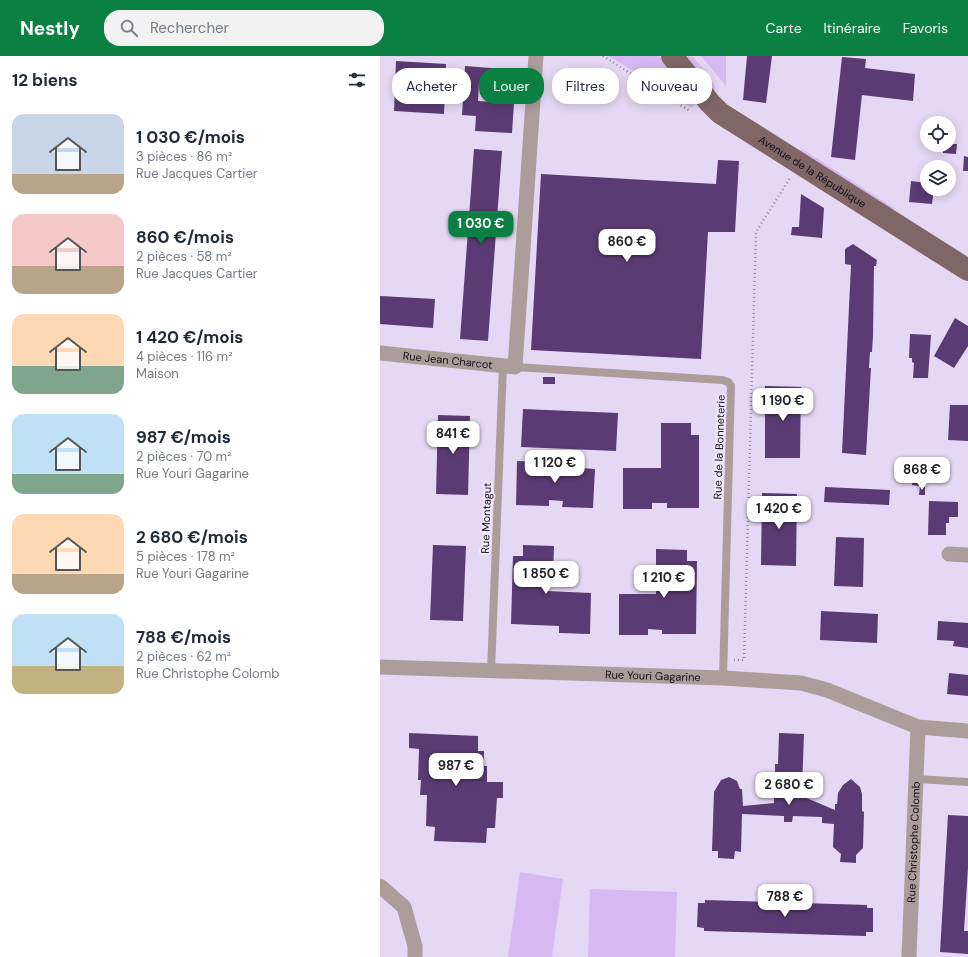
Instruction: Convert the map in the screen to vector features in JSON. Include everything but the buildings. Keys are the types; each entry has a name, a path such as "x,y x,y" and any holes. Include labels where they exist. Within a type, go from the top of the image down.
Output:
{"main road":[{"name":"Avenue de la République","path":"672,56 710,103 720,113 968,270"}],"street":[{"path":"509,367 536,56"},
{"name":"Rue Jean Charcot","path":"380,353 509,367"},
{"path":"949,554 968,555"},
{"name":"Rue Youri Gagarine","path":"380,667 723,678 801,682 827,690 918,727 968,731"},
{"name":"Rue Christophe Colomb","path":"909,957 918,727"},
{"path":"380,886 404,907 415,946 415,957"}],"lane":[{"name":"Rue de la Bonneterie","path":"509,367 722,380 728,382 731,386 723,678"},
{"name":"Rue Montagut","path":"491,670 509,367"},
{"path":"916,779 968,782"}],"path":[{"path":"724,659 744,660 756,232 791,176"}],"shaded area":[{"path":"609,56 659,56 671,68 628,68"},
{"path":"687,56 693,57 703,68 696,68"},
{"path":"701,56 726,56 726,86 712,68"},
{"path":"712,80 715,87 715,91 713,92"},
{"path":"685,104 696,104 691,108"},
{"path":"802,149 894,208 892,212 799,152"},
{"path":"520,872 563,879 552,957 508,957"},
{"path":"590,889 677,892 675,957 588,957"}]}
